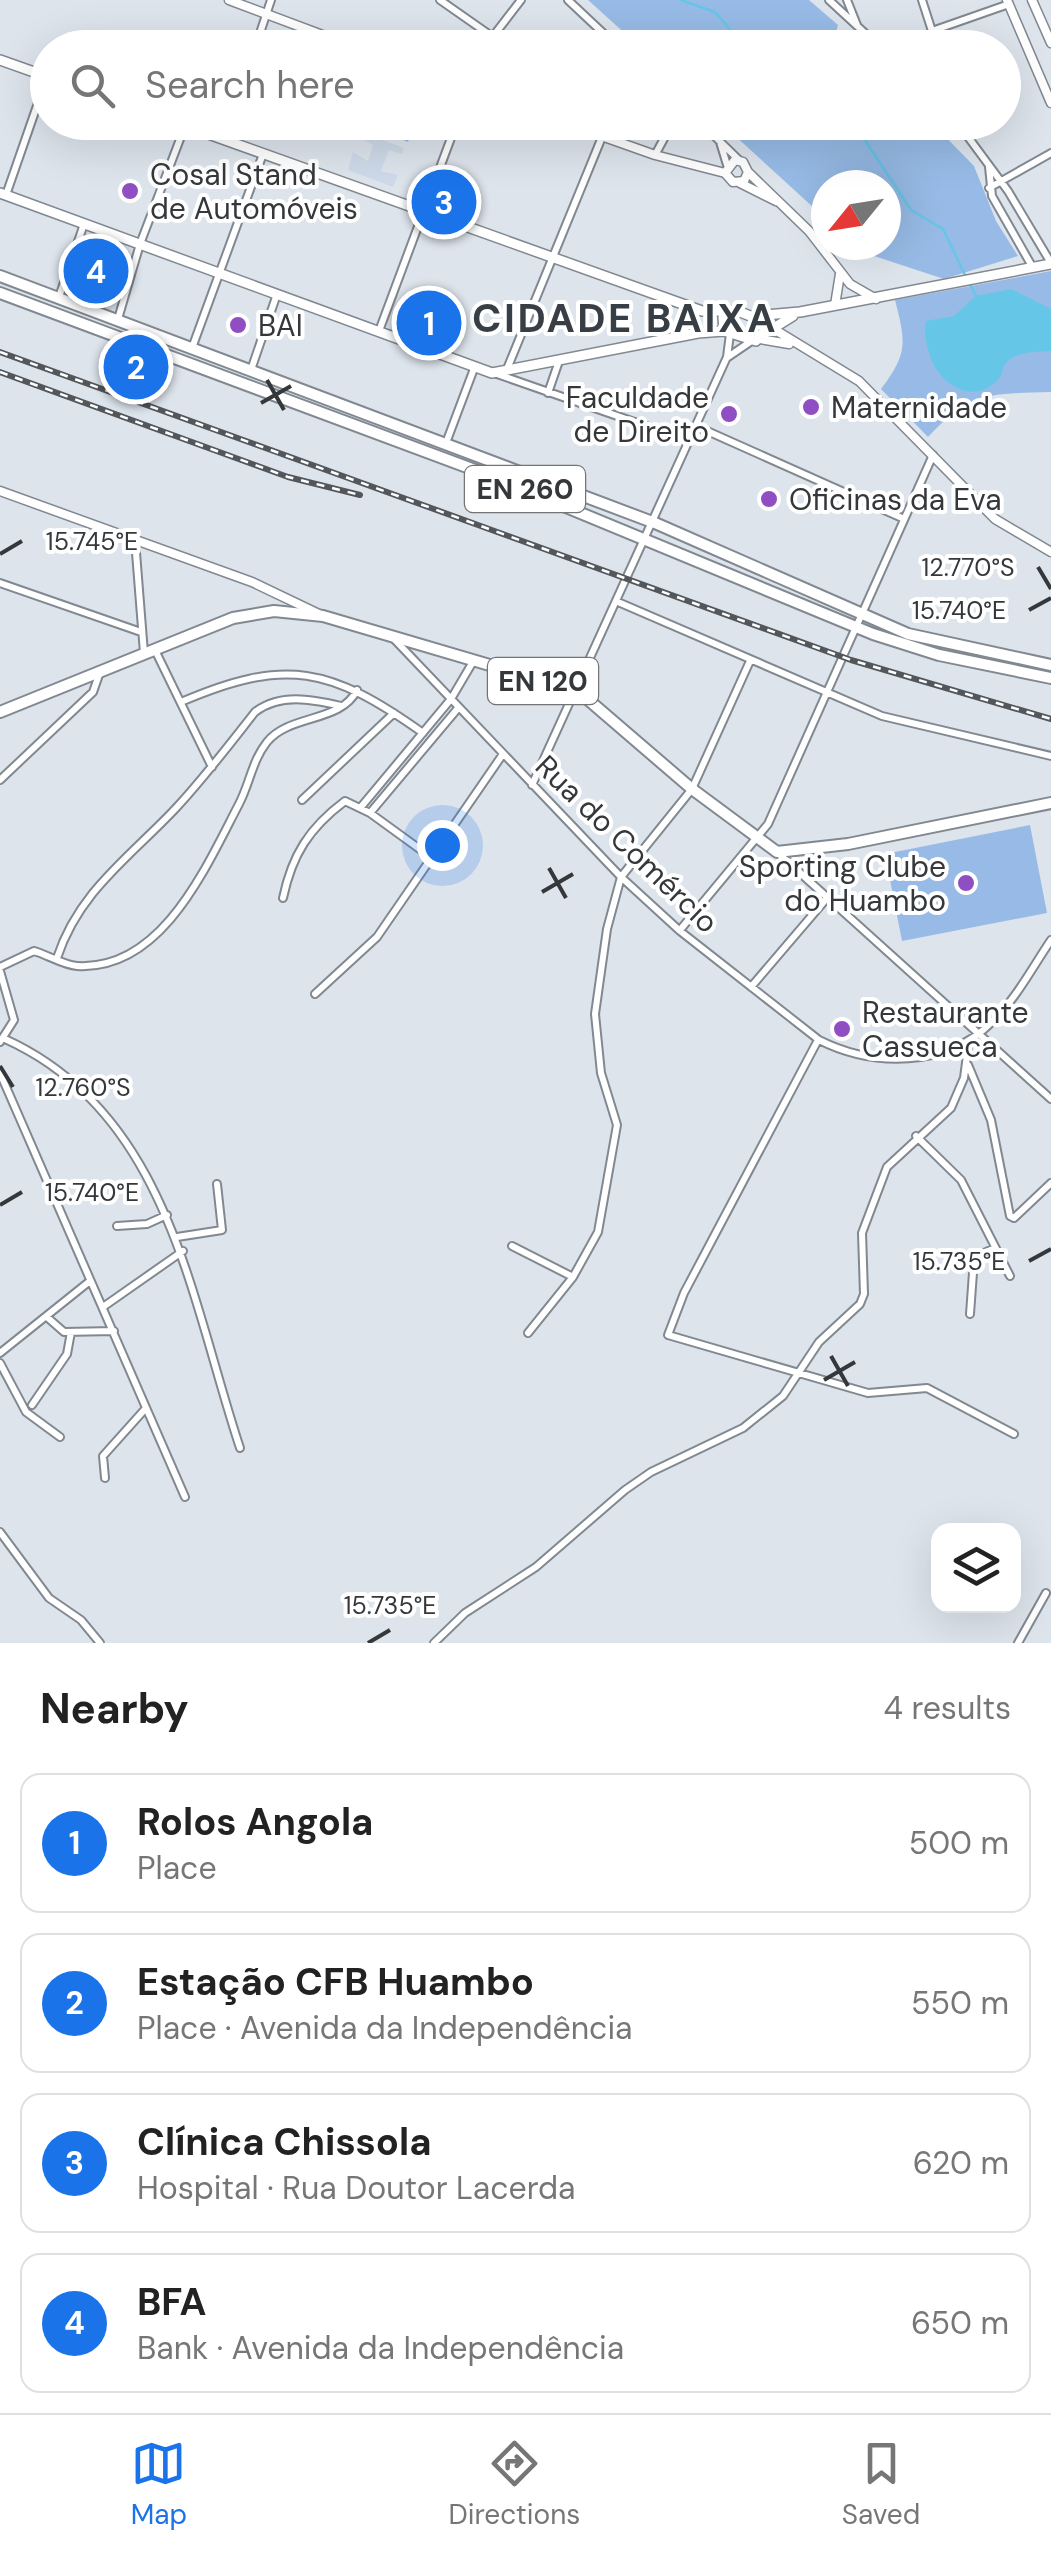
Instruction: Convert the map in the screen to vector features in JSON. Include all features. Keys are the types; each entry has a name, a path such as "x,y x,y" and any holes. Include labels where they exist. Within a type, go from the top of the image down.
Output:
{"main road":[{"path":"0,60 30,71"},
{"path":"225,140 711,312 730,310 757,318 800,312 1051,264"},
{"path":"3,194 492,372 684,335 727,332 761,336 800,312"},
{"name":"EN 260","path":"0,276 655,523 860,614 942,644 1051,665"},
{"name":"EN 260","path":"0,292 562,504 855,627 939,655 1051,678"},
{"path":"684,335 690,306"},
{"path":"727,332 723,317 730,310"},
{"path":"757,318 761,336"},
{"path":"149,349 154,335"},
{"path":"349,423 353,410"},
{"path":"549,499 554,484"},
{"path":"562,504 568,489"},
{"path":"748,581 753,568"},
{"name":"EN 120","path":"0,712 248,613 323,616 386,631 578,691 692,789 776,852"},
{"path":"776,852 848,844 1051,803"}],"street":[{"path":"229,0 310,30"},
{"path":"261,30 271,0"},
{"path":"440,0 484,30"},
{"path":"494,30 520,0"},
{"path":"568,0 600,30"},
{"path":"828,0 860,30"},
{"path":"848,0 857,27"},
{"path":"922,0 932,30"},
{"path":"1032,0 1051,43"},
{"path":"935,30 1008,2 1020,30"},
{"path":"1021,32 1050,100"},
{"path":"3,194 30,122"},
{"path":"118,320 175,140"},
{"path":"379,332 451,140"},
{"path":"506,369 601,140"},
{"path":"611,140 655,155 726,169 740,160"},
{"path":"655,155 663,140"},
{"path":"720,140 785,206 840,274 876,298"},
{"path":"720,140 730,180 785,206"},
{"path":"971,140 1001,181 1051,264"},
{"path":"989,188 1051,153"},
{"path":"192,349 263,154"},
{"path":"989,166 989,188 1033,268"},
{"path":"740,182 748,172"},
{"path":"58,298 84,224"},
{"path":"835,305 840,274"},
{"path":"251,372 277,294"},
{"path":"532,786 727,358 727,332"},
{"path":"727,358 761,336 794,345 859,381 994,519 1051,552"},
{"path":"761,336 794,345"},
{"path":"548,393 560,359"},
{"path":"446,444 475,366"},
{"path":"492,372 689,441"},
{"path":"696,426 902,518"},
{"path":"680,930 757,841 828,694 902,518 934,454"},
{"path":"0,491 252,582 323,616"},
{"path":"135,540 141,632 212,767"},
{"path":"0,582 141,632"},
{"path":"618,602 828,694 929,730 1051,756"},
{"name":"Rua do Comércio","path":"386,631 622,877 680,930 819,1040 855,1056 892,1060 933,1054 970,1040 982,1032 1019,989 1050,943"},
{"path":"361,808 451,699 474,660"},
{"path":"528,1333 573,1277 598,1232 617,1124 601,1073 595,1014 607,929 622,877 692,789 750,661"},
{"path":"0,780 92,692 100,670"},
{"path":"181,702 236,678 261,673 311,677 357,690 422,733"},
{"path":"240,1448 182,1251 167,1216 104,1110 62,1076 3,1040 13,1011 0,969 34,951 78,966 131,956 167,923 210,860 267,741 286,728 342,706 357,690"},
{"path":"57,958 66,932 100,879 212,767 267,704 287,699 342,706"},
{"path":"370,813 460,707"},
{"path":"302,800 394,713"},
{"path":"315,994 377,937 502,754"},
{"path":"283,898 293,858 304,840 345,801 370,813 432,858"},
{"path":"776,852 982,1032 1051,1099"},
{"path":"751,988 827,898"},
{"path":"819,1040 759,1147 667,1330 674,1338 868,1393 927,1388 1014,1434"},
{"path":"434,1643 465,1613 536,1568 624,1490 651,1472 743,1428 783,1396 819,1342 860,1304 864,1294 866,1222 887,1167 916,1136 935,1125 951,1108 968,1064 970,1040"},
{"path":"968,1064 990,1120 1010,1216 1014,1218 1051,1184"},
{"path":"0,1073 185,1496"},
{"path":"916,1136 960,1180 1010,1276"},
{"path":"177,1237 222,1230 217,1184"},
{"path":"116,1226 147,1224 167,1216"},
{"path":"512,1246 573,1277"},
{"path":"964,1262 995,1248"},
{"path":"103,1307 182,1251"},
{"path":"970,1314 974,1259"},
{"path":"0,1352 48,1318 90,1280"},
{"path":"48,1318 58,1329 71,1332 114,1331"},
{"path":"32,1404 67,1354 71,1332"},
{"path":"0,1363 26,1412 60,1436"},
{"path":"105,1478 102,1456 146,1408"},
{"path":"0,1532 49,1598 81,1620 100,1643"},
{"path":"1018,1643 1046,1594"}],"shaded area":[{"path":"588,0 809,0 838,25 837,30 621,30"},
{"path":"364,140 383,140 404,148 402,154 389,150 381,171 398,175 393,187 348,170 353,152 368,161 373,145"},
{"path":"740,140 949,140 974,166 996,221 1018,256 944,279 886,260 901,260 901,170 811,170 811,205"},
{"path":"1051,271 1051,392 983,398 957,411 928,437 881,389 896,366 902,347 895,300"},
{"path":"1011,289 1051,309 1051,351 1015,356 1000,377 983,390 956,387 932,362 926,321 954,316 976,296"},
{"name":"Sporting Clube do Huambo","path":"1030,825 1047,913 902,941 885,854"}],"waterway":[{"path":"681,0 715,12 730,30"},
{"path":"865,140 911,210 943,229 966,277"},
{"path":"970,284 976,296"}],"railway":[{"path":"0,352 851,660 1051,719"},
{"path":"0,372 288,477 360,495"}],"place":[{"name":"Cosal Stand de Automóveis","path":"130,191"},
{"name":"Clínica Chissola","path":"444,202"},
{"name":"BFA","path":"96,271"},
{"name":"Rolos Angola","path":"429,323"},
{"name":"BAI","path":"238,325"},
{"name":"Estação CFB Huambo","path":"136,367"},
{"name":"Maternidade","path":"811,407"},
{"name":"Faculdade de Direito","path":"729,414"},
{"name":"Oficinas da Eva","path":"769,499"},
{"name":"Sporting Clube do Huambo","path":"966,883"},
{"name":"Restaurante Cassueca","path":"842,1029"}],"district":[{"name":"CIDADE BAIXA","path":"625,318"}]}
